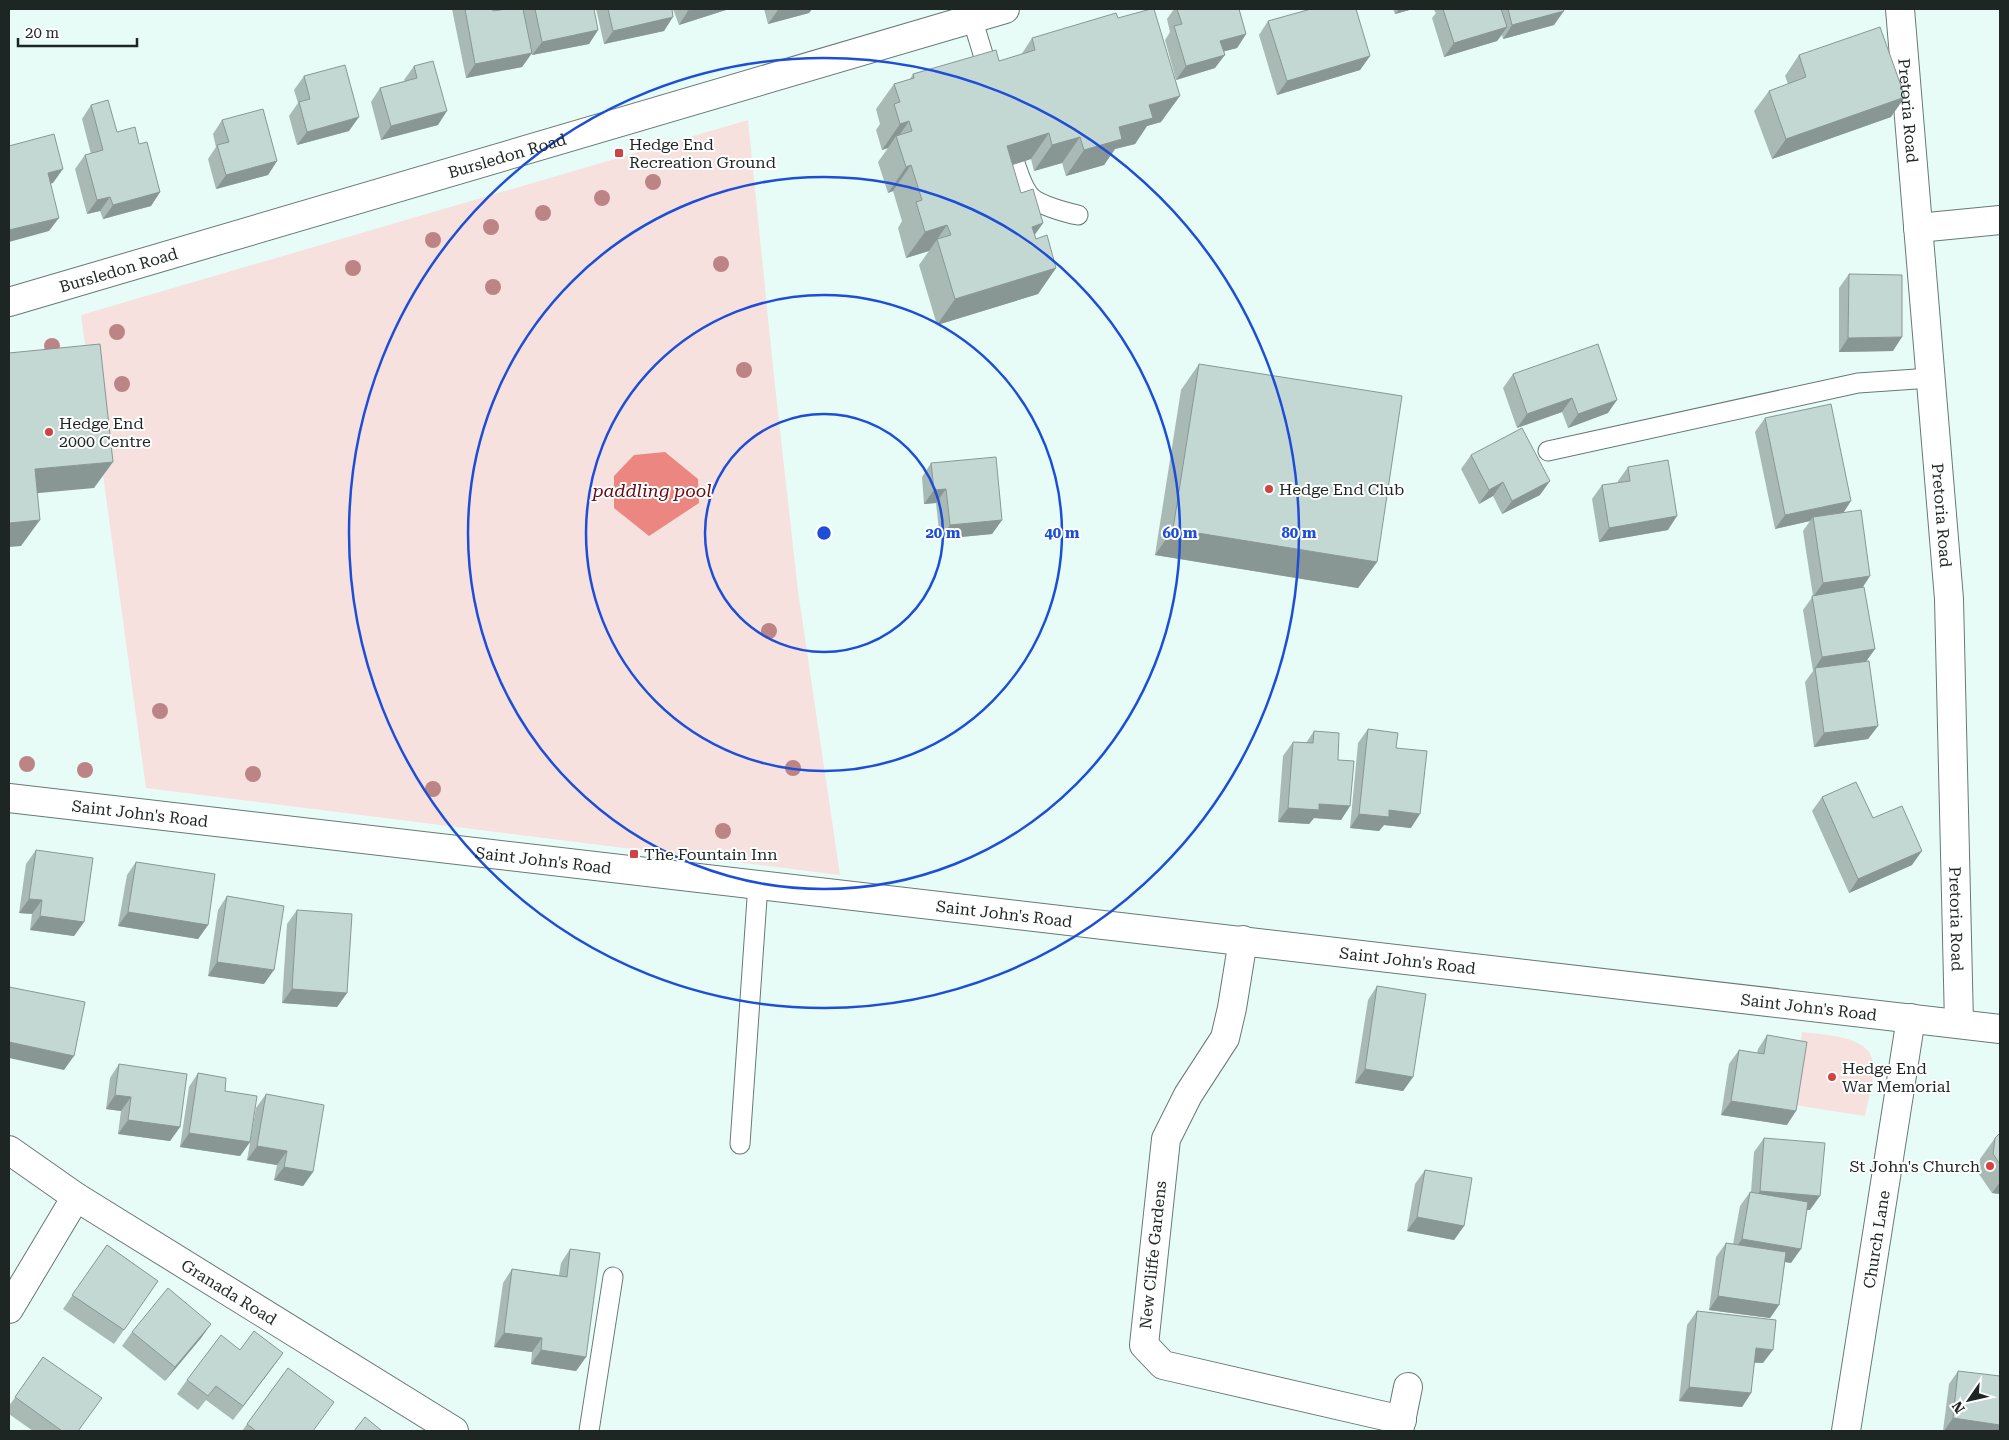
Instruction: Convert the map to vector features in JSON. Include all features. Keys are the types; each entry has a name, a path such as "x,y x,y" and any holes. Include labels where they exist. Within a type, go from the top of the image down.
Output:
{"street":[{"name":"Bursledon Road","path":"9,302 1004,9"},
{"name":"Pretoria Road","path":"1900,9 1949,599 1958,1023"},
{"path":"1918,228 2000,220"},
{"name":"Saint John's Road","path":"9,798 2000,1029"},
{"name":"New Cliffe Gardens","path":"1243,940 1225,1038 1188,1095 1166,1139 1144,1345 1163,1365 1400,1426"},
{"name":"Church Lane","path":"1846,1431 1911,1018"},
{"name":"Granada Road","path":"9,1150 76,1197 454,1431"},
{"path":"9,1309 76,1197"},
{"path":"1400,1426 1408,1387"}],"lane":[{"path":"972,18 995,95"},
{"path":"1003,123 1017,171 1031,198 1059,211 1078,216"},
{"path":"1548,451 1858,383 1931,378"},
{"path":"740,1144 758,884"},
{"path":"589,1431 613,1277"}],"shaded area":[{"path":"748,120 798,591 840,875 146,788 81,315"},
{"path":"1802,1032 1854,1041 1870,1053 1873,1062 1873,1075 1865,1116 1794,1105"}],"water":[{"name":"paddling pool","path":"665,452 698,479 699,503 649,536 614,508 614,476 634,455"}],"building":[{"path":"465,9 492,9 493,11 523,9 532,53 475,64"},
{"path":"535,9 594,9 598,30 542,42"},
{"path":"608,9 672,9 673,17 613,31"},
{"path":"1154,9 1180,96 1149,105 1153,118 1119,127 1122,139 1084,150 1080,137 1052,145 1049,133 1007,146 1021,193 1033,189 1043,223 1032,227 1036,239 1047,235 1056,268 955,299 937,239 951,235 947,225 925,232 916,202 922,200 911,165 906,167 896,136 912,131 909,121 900,124 894,104 900,102 894,84 914,78 913,74 996,50 999,61 1035,50 1032,38 1116,13 1118,18"},
{"path":"1177,9 1239,9 1246,34 1220,41 1225,55 1186,66 1174,26 1182,24"},
{"path":"1311,9 1356,9 1370,56 1287,81 1268,21"},
{"path":"1443,9 1501,9 1507,27 1454,43"},
{"path":"1508,9 1563,9 1564,11 1512,25"},
{"path":"1880,27 1905,97 1786,139 1769,91 1806,77 1799,55"},
{"path":"433,61 447,111 391,126 380,88 417,78 414,66"},
{"path":"345,65 359,117 307,132 299,102 310,99 304,76"},
{"path":"108,100 117,132 135,127 139,144 147,142 160,192 113,205 110,197 97,200 85,155 103,150 91,105"},
{"path":"263,109 277,161 226,175 217,145 229,142 222,120"},
{"path":"54,134 63,169 48,173 59,218 9,230 9,146"},
{"path":"1849,274 1902,275 1902,337 1848,338"},
{"name":"Hedge End 2000 Centre","path":"100,344 113,462 35,469 40,520 9,523 9,353"},
{"path":"1598,344 1617,400 1578,414 1572,398 1527,414 1513,374"},
{"name":"Hedge End Club","path":"1199,364 1402,396 1377,562 1173,529"},
{"path":"1831,404 1851,501 1785,515 1765,418"},
{"path":"1522,428 1550,481 1512,501 1503,482 1489,490 1471,455"},
{"path":"996,457 1002,520 950,525 946,489 934,490 931,463"},
{"path":"1668,460 1677,516 1609,528 1602,485 1630,481 1628,467"},
{"path":"1861,510 1870,576 1823,583 1813,517"},
{"path":"1864,587 1875,649 1822,657 1812,596"},
{"path":"1869,661 1878,726 1824,733 1815,668"},
{"path":"1368,729 1398,733 1396,748 1427,751 1420,814 1389,810 1389,817 1359,814"},
{"path":"1314,731 1339,733 1338,760 1354,761 1350,806 1319,804 1319,810 1288,808 1293,742 1313,743"},
{"path":"1856,782 1873,818 1902,806 1922,851 1858,879 1822,797"},
{"path":"36,850 93,858 84,922 40,916 42,900 29,899"},
{"path":"136,862 215,874 208,925 128,912"},
{"path":"227,896 284,906 274,970 217,962"},
{"path":"297,910 352,914 347,993 292,989"},
{"path":"1377,986 1426,994 1413,1077 1365,1069"},
{"path":"9,987 85,1002 74,1056 9,1042"},
{"path":"1767,1035 1807,1042 1796,1111 1731,1101 1739,1050 1764,1054"},
{"path":"119,1064 187,1074 180,1127 128,1120 131,1097 115,1095"},
{"path":"198,1073 226,1078 225,1091 257,1096 250,1142 189,1133"},
{"path":"266,1094 324,1105 313,1172 284,1167 287,1151 257,1146"},
{"path":"2000,1133 2000,1164 1993,1154 1995,1138"},
{"path":"1764,1138 1825,1143 1820,1196 1760,1191"},
{"path":"1425,1170 1472,1178 1464,1226 1417,1217"},
{"path":"1750,1192 1808,1202 1801,1249 1742,1239"},
{"path":"1726,1243 1786,1252 1779,1305 1718,1296"},
{"path":"107,1245 158,1281 124,1330 72,1295"},
{"path":"570,1249 600,1253 586,1357 541,1350 542,1338 504,1333 512,1269 567,1277"},
{"path":"168,1288 211,1324 175,1367 132,1332"},
{"path":"1697,1311 1776,1320 1773,1350 1756,1348 1751,1393 1689,1387"},
{"path":"254,1331 283,1353 243,1406 216,1386 208,1396 187,1380 221,1335 240,1350"},
{"path":"43,1357 102,1398 78,1431 62,1431 15,1397"},
{"path":"288,1368 334,1402 313,1431 256,1431 247,1424"},
{"path":"1958,1371 2000,1376 2000,1425 1953,1418"},
{"path":"365,1417 382,1431 354,1431"}],"place":[{"name":"Hedge End Recreation Ground","path":"619,153"},
{"name":"Hedge End 2000 Centre","path":"49,432"},
{"name":"Hedge End Club","path":"1269,489"},
{"name":"The Fountain Inn","path":"634,854"},
{"name":"Hedge End War Memorial","path":"1832,1077"},
{"name":"St John's Church","path":"1990,1166"}]}
